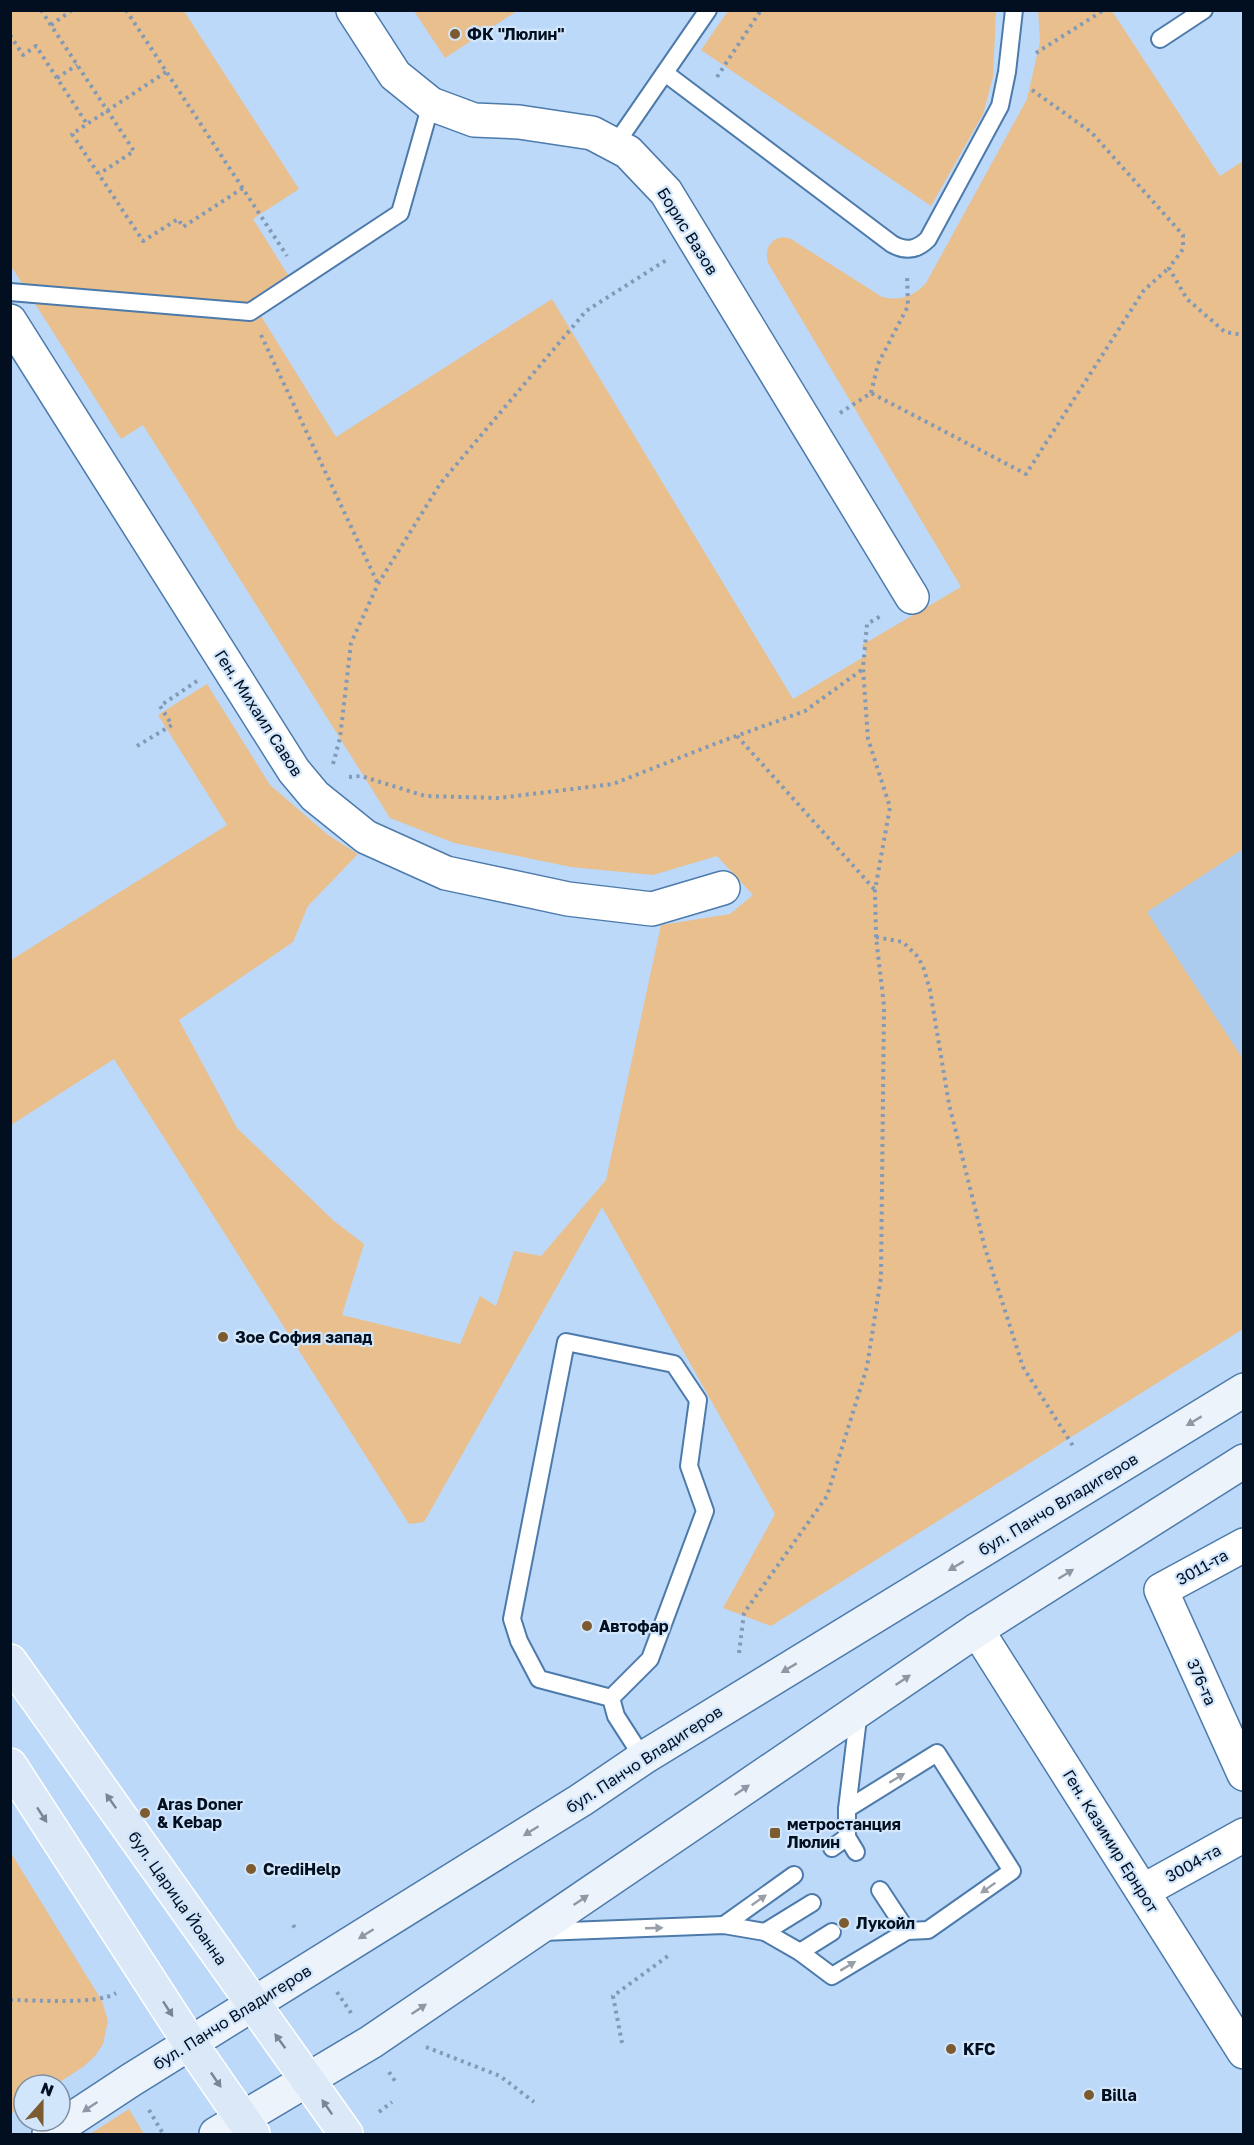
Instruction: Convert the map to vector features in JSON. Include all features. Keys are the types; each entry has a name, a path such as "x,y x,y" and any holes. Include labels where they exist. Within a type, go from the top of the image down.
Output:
{"main road":[{"name":"бул. Панчо Владигеров","path":"49,2134 252,2004 581,1800 643,1758 1244,1390"},
{"path":"10,1765 190,2043 237,2129 308,2079 371,2042 977,1630 1244,1461"},
{"name":"бул. Царица Йоанна","path":"10,1661 58,1725 252,2004 346,2134"}],"street":[{"name":"Борис Вазов","path":"353,10 395,75 431,104 474,120 519,122 592,133 628,152 642,165 666,192 912,597"},
{"name":"Ген. Михаил Савов","path":"10,321 294,771 322,786 366,837 446,873 568,898 652,909 723,888"},
{"name":"3011-та","path":"1161,1590 1244,1545"},
{"name":"376-та","path":"1161,1590 1244,1774"},
{"name":"Ген. Казимир Ернрот","path":"977,1630 1244,2052"},
{"name":"3004-та","path":"1143,1891 1244,1835"}],"lane":[{"path":"615,145 708,10"},
{"path":"665,73 892,244 907,250 922,245 928,239 1000,106 1007,72 1014,10"},
{"path":"1160,39 1204,10"},
{"path":"10,292 250,312 400,213 431,104"},
{"path":"566,1342 674,1364 698,1400 689,1466 705,1511 650,1659 611,1698 539,1679 519,1641 512,1620 566,1342"},
{"path":"611,1698 616,1716 643,1758"},
{"path":"856,1852 847,1837 847,1809 859,1710"},
{"path":"532,1933 724,1925 765,1932 800,1952 832,1976 907,1931 928,1930 1012,1871 937,1754 847,1809"},
{"path":"832,1848 847,1837"},
{"path":"724,1925 794,1875"},
{"path":"881,1897 907,1931"},
{"path":"765,1932 812,1903"},
{"path":"800,1952 832,1932"}],"path":[{"path":"41,10 134,152 99,174"},
{"path":"51,25 72,10"},
{"path":"126,10 301,278"},
{"path":"701,100 761,10"},
{"path":"871,393 1026,474 1144,290 1169,268 1183,249 1183,235 1091,132 1007,72 1104,10"},
{"path":"10,35 23,55 36,46 87,124"},
{"path":"57,78 77,65"},
{"path":"166,72 72,134 142,241 178,219 183,227 243,188"},
{"path":"322,786 340,738 351,643 378,584 440,484 586,310 696,242"},
{"path":"810,432 871,393 878,364 908,306 907,250"},
{"path":"1169,268 1187,298 1225,332 1244,335"},
{"path":"250,312 378,584"},
{"path":"739,1653 744,1613 827,1496 867,1367 881,1277 884,1006 876,936 875,890 890,807 868,739 863,668 867,624 912,597"},
{"path":"137,746 172,725 160,706 226,663"},
{"path":"322,786 361,776 425,796 500,798 613,784 805,711 863,668"},
{"path":"737,736 875,890"},
{"path":"876,936 903,942 923,966 930,990 949,1104 985,1248 1023,1367 1073,1446"},
{"path":"293,1925 297,1931"},
{"path":"622,2043 613,1996 670,1954"},
{"path":"335,1988 354,2017"},
{"path":"10,2000 110,1998"},
{"path":"425,2047 500,2076 534,2102"},
{"path":"378,2112 392,2102"},
{"path":"147,2107 162,2132"}],"shaded area":[{"path":"11,11 184,11 299,189 253,219 288,275 251,300 336,437 552,299 793,699 867,655 862,645 961,587 768,263 769,247 771,243 780,238 791,239 882,297 900,298 916,292 926,283 1027,99 1040,42 1038,11 1112,11 1220,176 1243,161 1243,849 1147,912 1243,1059 1243,1329 771,1626 723,1608 775,1514 602,1207 424,1522 409,1524 114,1059 11,1125 11,960 227,825 158,715 207,684 270,785 328,835 358,854 308,906 293,942 179,1020 237,1128 334,1221 364,1244 342,1315 460,1344 480,1296 496,1306 514,1251 541,1256 606,1180 661,925 730,914 753,895 717,856 653,875 571,867 454,843 390,818 143,425 121,439 11,266"},
{"name":"ФК \"Люлин\"","path":"414,11 517,11 445,58"},
{"path":"728,11 996,11 993,77 983,114 931,206 701,50"},
{"path":"1243,849 1243,1059 1147,912"},
{"path":"11,1853 102,2001 108,2021 103,2044 95,2056 72,2074 12,2073 11,2114"},
{"path":"129,2109 144,2134 90,2134"}],"place":[{"name":"ФК \"Люлин\"","path":"455,34"},
{"name":"Зое София запад","path":"223,1337"},
{"name":"Автофар","path":"587,1626"},
{"name":"Aras Doner & Kebap","path":"145,1813"},
{"name":"метростанция Люлин","path":"775,1833"},
{"name":"CrediHelp","path":"251,1869"},
{"name":"Лукойл","path":"844,1923"},
{"name":"KFC","path":"951,2049"},
{"name":"Billa","path":"1089,2095"}]}
